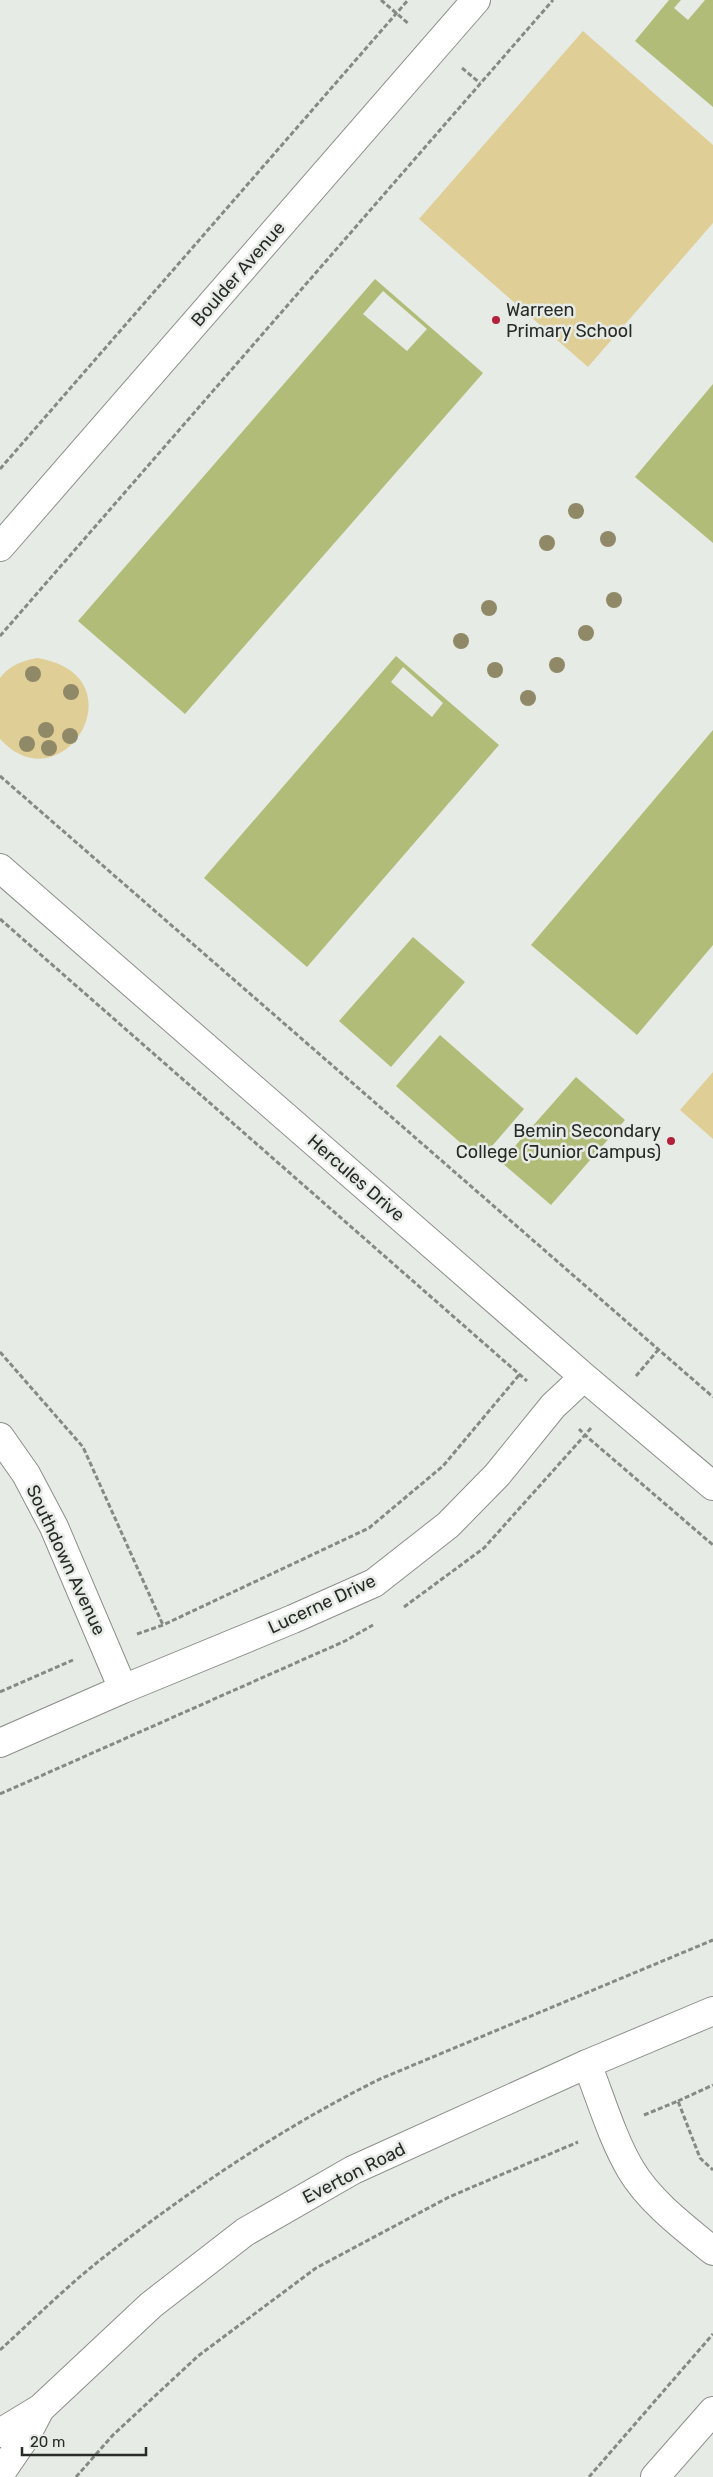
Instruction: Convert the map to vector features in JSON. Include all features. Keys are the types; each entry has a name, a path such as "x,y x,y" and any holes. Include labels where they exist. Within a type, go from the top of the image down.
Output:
{"street":[{"name":"Boulder Avenue","path":"0,547 464,4"},
{"name":"Hercules Drive","path":"0,868 584,1377 713,1486"},
{"name":"Lucerne Drive","path":"0,1743 374,1583 448,1525 497,1475 553,1406 584,1377"},
{"name":"Southdown Avenue","path":"0,1437 26,1474 54,1527 123,1689"},
{"name":"Everton Road","path":"0,2433 41,2408 151,2305 244,2232 353,2170 588,2064 713,2011"},
{"path":"588,2064 619,2147 638,2178 654,2198 713,2251"},
{"name":"Everton Road","path":"0,2474 26,2436 41,2408"},
{"path":"655,2477 713,2411"}],"path":[{"path":"0,469 408,0"},
{"path":"0,636 553,0"},
{"path":"0,776 713,1397"},
{"path":"0,919 520,1374 585,1435 484,1548 413,1602 396,1612"},
{"path":"0,1352 83,1447 163,1625"},
{"path":"0,1692 105,1646 163,1625 370,1528 443,1466 520,1374"},
{"path":"0,1794 345,1641 379,1622"},
{"path":"0,2350 103,2257 222,2172 332,2103 380,2079 713,1940"},
{"path":"613,2129 713,2085"},
{"path":"678,2101 700,2158 713,2170"},
{"path":"76,2477 112,2435 198,2356 316,2268 449,2197 584,2140"},
{"path":"589,2477 713,2334"}],"shaded area":[{"path":"583,31 713,145 713,223 588,367 419,219"},
{"path":"37,658 68,669 85,688 88,709 82,731 67,748 47,758 24,756 0,739 0,678 17,664"},
{"path":"713,1072 713,1139 680,1110"}],"building":[{"path":"669,0 681,0 674,8 688,20 705,0 713,0 713,107 635,41"},
{"path":"375,279 483,373 185,714 78,621","holes":["383,291 427,329 407,351 363,314"]},
{"path":"713,384 713,543 635,477"},
{"path":"396,656 499,745 307,967 204,878","holes":["403,667 443,703 432,717 391,682"]},
{"path":"713,730 713,945 637,1035 531,945"},
{"path":"413,937 465,982 391,1067 339,1021"},
{"path":"440,1035 524,1109 480,1160 396,1086"},
{"path":"576,1077 625,1120 551,1205 501,1162"}],"place":[{"name":"Warreen Primary School","path":"496,320"},
{"name":"Bemin Secondary College (Junior Campus)","path":"671,1141"}]}
